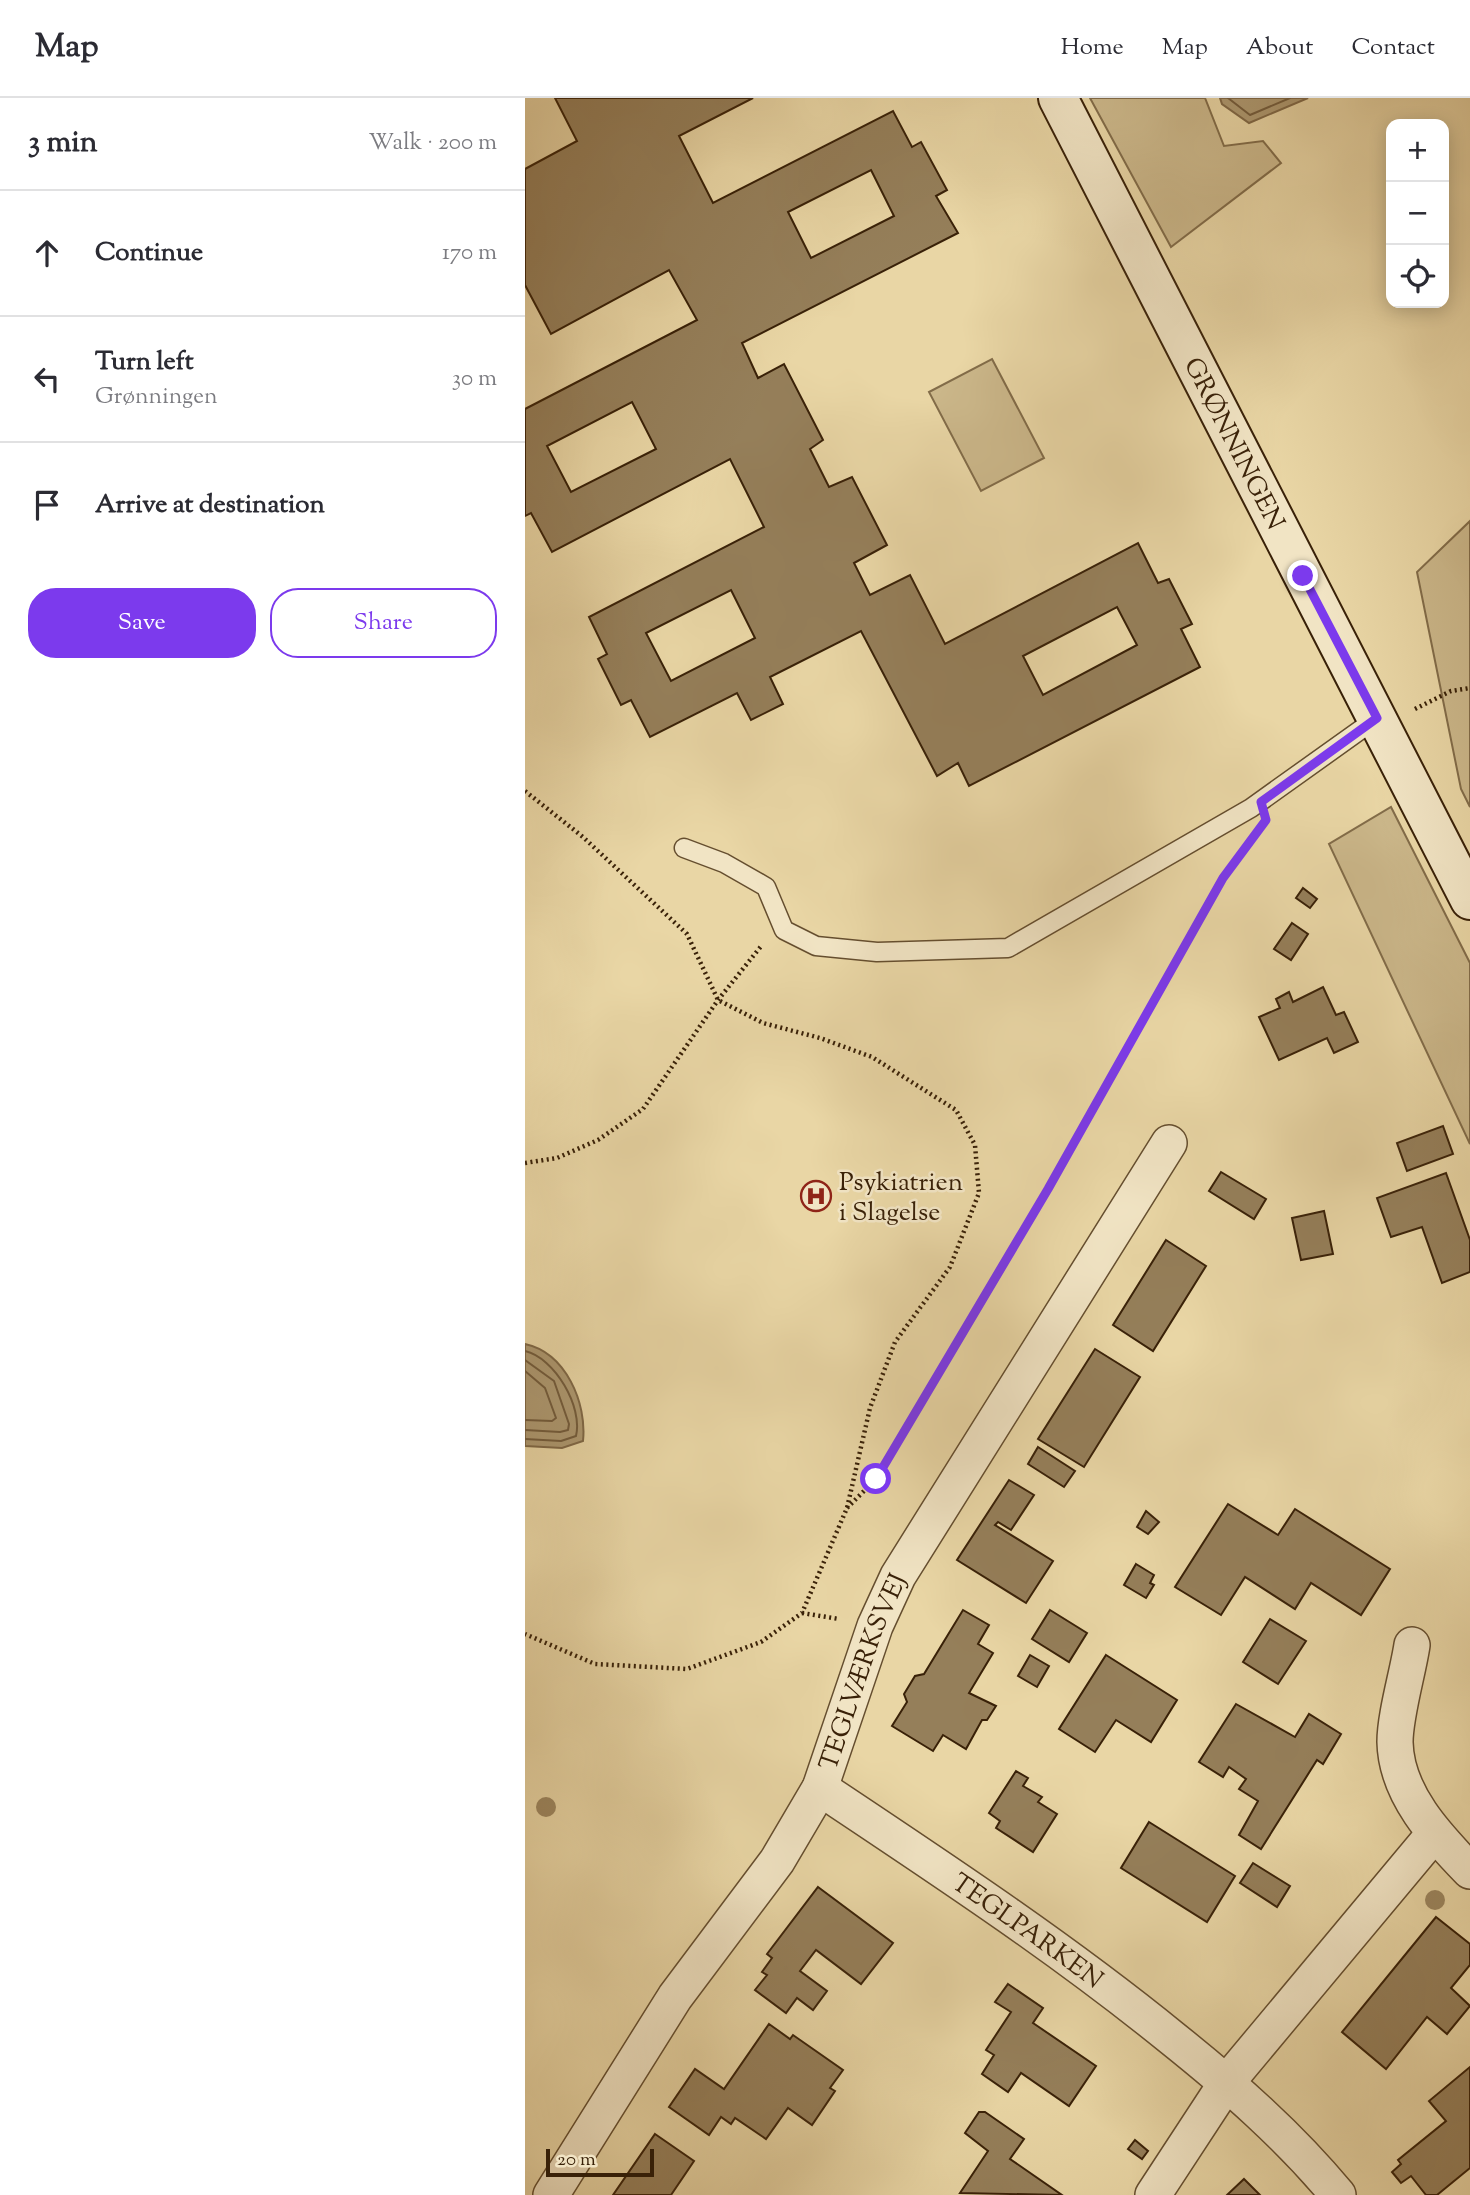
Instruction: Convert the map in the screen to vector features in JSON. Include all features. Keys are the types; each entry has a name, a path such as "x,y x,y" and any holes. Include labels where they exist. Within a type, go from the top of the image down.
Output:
{"main road":[{"name":"GRØNNINGEN","path":"1058,98 1394,715 1470,900"}],"street":[{"name":"TEGLVÆRKSVEJ","path":"551,2195 675,1997 777,1861 820,1788 875,1626 898,1576 1169,1143"},
{"path":"1412,1645 1395,1741 1404,1784 1434,1834 1470,1871"},
{"name":"TEGLPARKEN","path":"820,1788 1055,1947 1227,2082 1276,2127 1338,2195"},
{"path":"1153,2195 1227,2082 1434,1834"}],"lane":[{"path":"684,848 724,863 766,887 784,930 816,946 877,952 1007,948 1261,802 1394,715"}],"path":[{"path":"1394,715 1451,691 1470,688"},
{"path":"525,791 583,837 687,933 718,1000 763,1023 820,1038 872,1057 956,1110 975,1146 979,1193 950,1267 895,1342 870,1408 846,1508 802,1613 761,1642 687,1669 595,1664 525,1634"},
{"path":"846,1508 876,1479 1048,1189 1223,878 1266,820 1261,802"},
{"path":"525,1163 557,1158 578,1149 598,1140 643,1110 718,1000 781,922"}],"shaded area":[{"path":"1090,98 1205,98 1224,146 1263,141 1281,163 1171,247"},
{"path":"992,359 1044,458 981,491 929,392"},
{"path":"1470,521 1470,807 1461,789 1417,572"},
{"path":"1391,807 1470,963 1470,1144 1329,844"}],"water":[{"path":"1220,98 1308,98 1249,123 1222,104"},
{"path":"525,1344 552,1358 571,1382 581,1411 583,1441 562,1448 525,1446"}],"building":[{"path":"555,98 753,98 679,136 713,203 893,111 912,147 921,142 947,190 936,196 958,233 742,343 758,378 784,364 823,440 810,449 829,487 852,477 887,545 854,563 870,595 910,575 945,644 1138,543 1158,583 1169,579 1192,624 1181,629 1200,667 969,786 958,763 937,776 861,631 770,677 783,704 751,720 737,693 650,737 631,700 621,705 598,659 607,654 589,617 764,527 730,459 552,552 531,513 525,516 525,409 697,320 669,270 551,334 525,285 525,169 577,141","holes":["871,170 894,216 811,258 788,212","632,402 656,449 571,492 547,446","731,590 755,638 671,681 646,633","1117,607 1137,645 1043,695 1023,656"]},
{"path":"1303,888 1317,899 1310,908 1296,898"},
{"path":"1292,923 1308,934 1291,960 1274,949"},
{"path":"1323,987 1336,1015 1344,1012 1358,1042 1334,1053 1327,1038 1279,1060 1259,1017 1280,1008 1276,999 1289,992 1293,1002"},
{"path":"1443,1126 1453,1154 1407,1171 1397,1143"},
{"path":"1221,1172 1266,1199 1254,1219 1209,1191"},
{"path":"1446,1173 1470,1240 1470,1272 1442,1283 1422,1227 1391,1237 1377,1198"},
{"path":"1324,1211 1333,1254 1301,1260 1292,1218"},
{"path":"1166,1240 1206,1266 1153,1351 1113,1325"},
{"path":"1095,1349 1140,1377 1084,1467 1038,1439"},
{"path":"1038,1447 1075,1471 1064,1487 1028,1464"},
{"path":"1009,1480 1034,1495 1011,1530 998,1522 995,1525 1053,1561 1026,1603 957,1560"},
{"path":"1228,1504 1278,1535 1295,1509 1390,1569 1361,1615 1311,1583 1295,1609 1245,1577 1221,1615 1175,1587"},
{"path":"1146,1511 1159,1522 1148,1534 1137,1527"},
{"path":"1136,1564 1154,1575 1150,1583 1154,1585 1146,1598 1124,1585"},
{"path":"963,1610 989,1625 978,1644 993,1653 969,1693 996,1706 987,1720 982,1720 966,1749 943,1735 933,1751 892,1726 907,1702 904,1694 915,1676 924,1674"},
{"path":"1050,1610 1087,1633 1069,1662 1032,1639"},
{"path":"1270,1619 1306,1641 1278,1684 1243,1662"},
{"path":"1030,1655 1049,1666 1037,1687 1018,1676"},
{"path":"1106,1655 1177,1700 1151,1742 1116,1720 1095,1752 1059,1729"},
{"path":"1236,1704 1295,1737 1309,1714 1341,1734 1323,1764 1317,1760 1261,1849 1239,1835 1258,1801 1239,1789 1246,1779 1229,1767 1223,1777 1199,1762"},
{"path":"1016,1771 1028,1778 1023,1786 1042,1797 1038,1802 1057,1814 1033,1852 996,1828 1000,1821 989,1813"},
{"path":"1149,1822 1235,1876 1207,1922 1121,1868"},
{"path":"1253,1863 1290,1886 1277,1907 1240,1883"},
{"path":"818,1887 893,1943 861,1984 816,1950 800,1971 827,1991 813,2010 797,1998 786,2013 755,1990 767,1975 762,1972 772,1958 767,1954"},
{"path":"1436,1917 1470,1944 1470,1965 1451,1988 1470,2006 1447,2034 1427,2017 1386,2069 1342,2032"},
{"path":"1008,1984 1043,2008 1033,2023 1096,2066 1069,2106 1021,2073 1008,2092 982,2074 994,2055 986,2050 1011,2012 995,2002"},
{"path":"769,2024 790,2039 793,2035 843,2070 830,2088 835,2091 812,2125 788,2108 766,2139 735,2118 731,2124 721,2117 709,2135 669,2107 695,2069 724,2089"},
{"path":"1470,2067 1470,2168 1437,2195 1426,2195 1411,2176 1401,2183 1392,2172 1401,2164 1398,2160 1446,2121 1429,2101"},
{"path":"979,2112 985,2112 1024,2139 1010,2159 1062,2195 960,2193 988,2151 965,2133"},
{"path":"655,2134 694,2161 671,2195 613,2195"},
{"path":"1135,2140 1148,2151 1142,2159 1128,2149"},
{"path":"1244,2179 1260,2195 1227,2195"}],"place":[{"name":"Psykiatrien i Slagelse","path":"816,1196"}],"route":[{"path":"876,1479 1048,1189 1223,878 1266,820 1261,802 1377,718 1303,576"}]}
